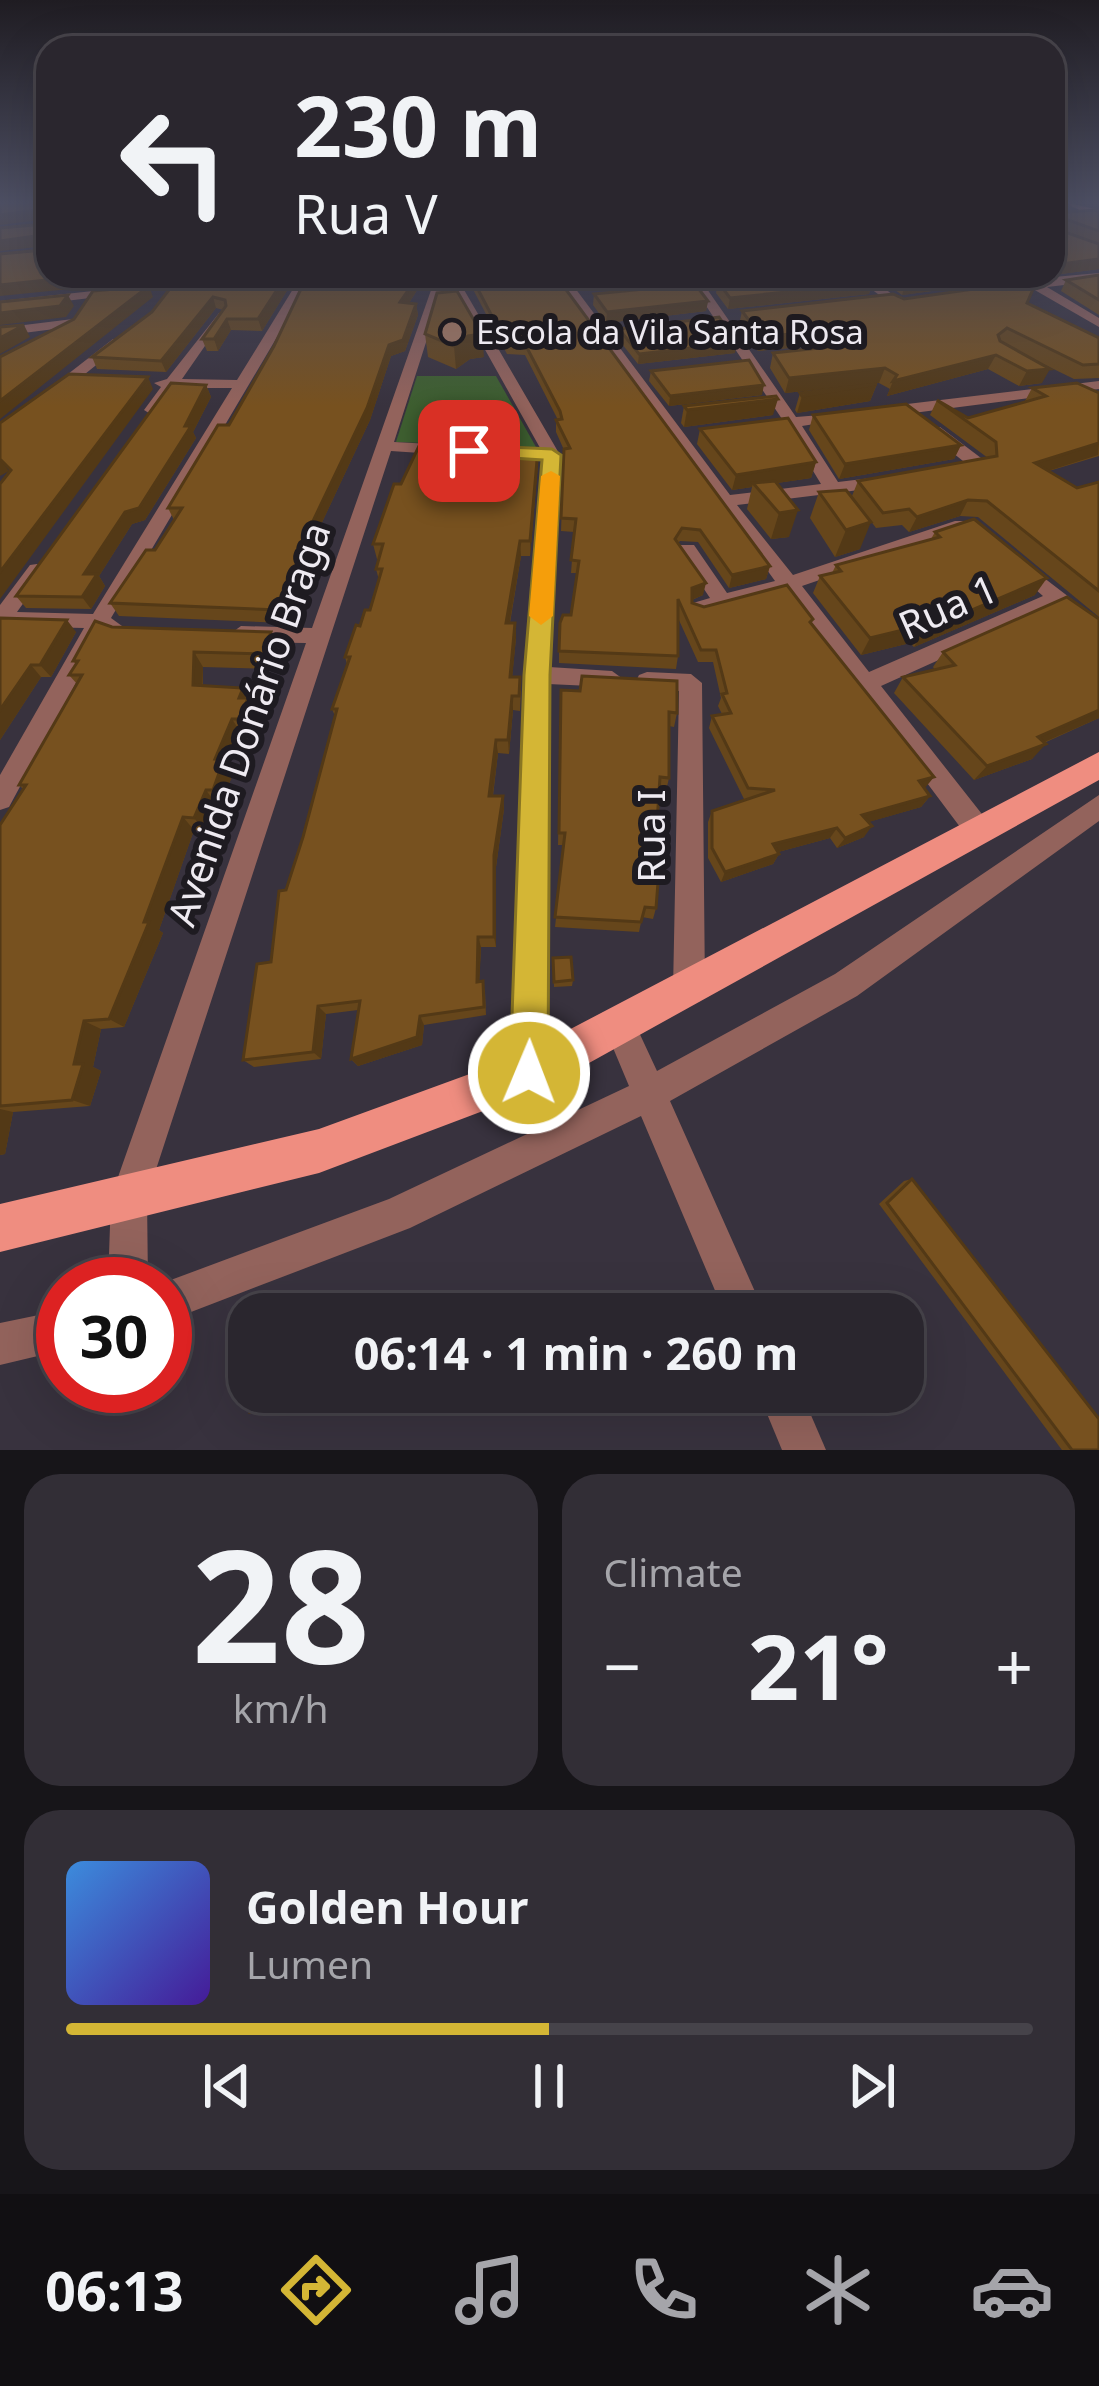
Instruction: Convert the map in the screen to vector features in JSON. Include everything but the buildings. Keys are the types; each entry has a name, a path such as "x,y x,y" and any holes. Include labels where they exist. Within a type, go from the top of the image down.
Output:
{"main road":[{"path":"0,1228 319,1151 529,1073 1099,765"}],"street":[{"path":"1065,281 1099,277"},
{"path":"0,302 9,285"},
{"path":"91,288 93,294"},
{"path":"0,302 129,288"},
{"path":"162,300 172,288"},
{"path":"0,799 99,621 300,288"},
{"name":"Avenida Donário Braga","path":"128,1257 129,1197 442,288"},
{"path":"452,288 540,454 529,1073"},
{"path":"575,288 587,297 640,373 661,416 980,831"},
{"path":"680,291 685,288"},
{"path":"700,288 753,361 855,522"},
{"path":"876,288 895,302"},
{"path":"988,291 1012,288"},
{"path":"1040,288 1099,323"},
{"path":"41,341 73,323 93,294"},
{"path":"871,302 916,307"},
{"path":"145,420 162,383 220,315"},
{"path":"704,323 745,319"},
{"path":"0,332 73,323"},
{"path":"37,404 130,332"},
{"path":"733,363 773,358"},
{"path":"1039,369 1099,404"},
{"path":"74,376 94,378"},
{"path":"162,383 242,383"},
{"path":"746,428 1099,385"},
{"path":"756,405 800,400"},
{"path":"904,409 979,465 950,471"},
{"path":"661,416 685,413"},
{"path":"677,437 700,434"},
{"path":"386,446 481,452"},
{"path":"725,501 903,479"},
{"path":"687,549 711,605 791,584 873,545 980,532 1099,632"},
{"path":"1,619 54,546"},
{"name":"Rua 1","path":"868,682 1057,598"},
{"path":"1,619 99,621 124,630"},
{"path":"211,633 320,636"},
{"name":"Rua I","path":"537,675 691,683 688,990"},
{"path":"192,1292 397,1215 649,1094 846,985 1099,806"},
{"path":"619,1024 736,1293"},
{"path":"0,1344 36,1336"},
{"path":"788,1413 804,1450"}],"green space":[{"path":"417,376 496,376 536,447 396,442"}],"slow traffic":[{"path":"541,616 551,476"}],"place":[{"name":"Escola da Vila Santa Rosa","path":"452,332"}],"route":[{"path":"469,451 552,455 537,675 529,1073"}]}
